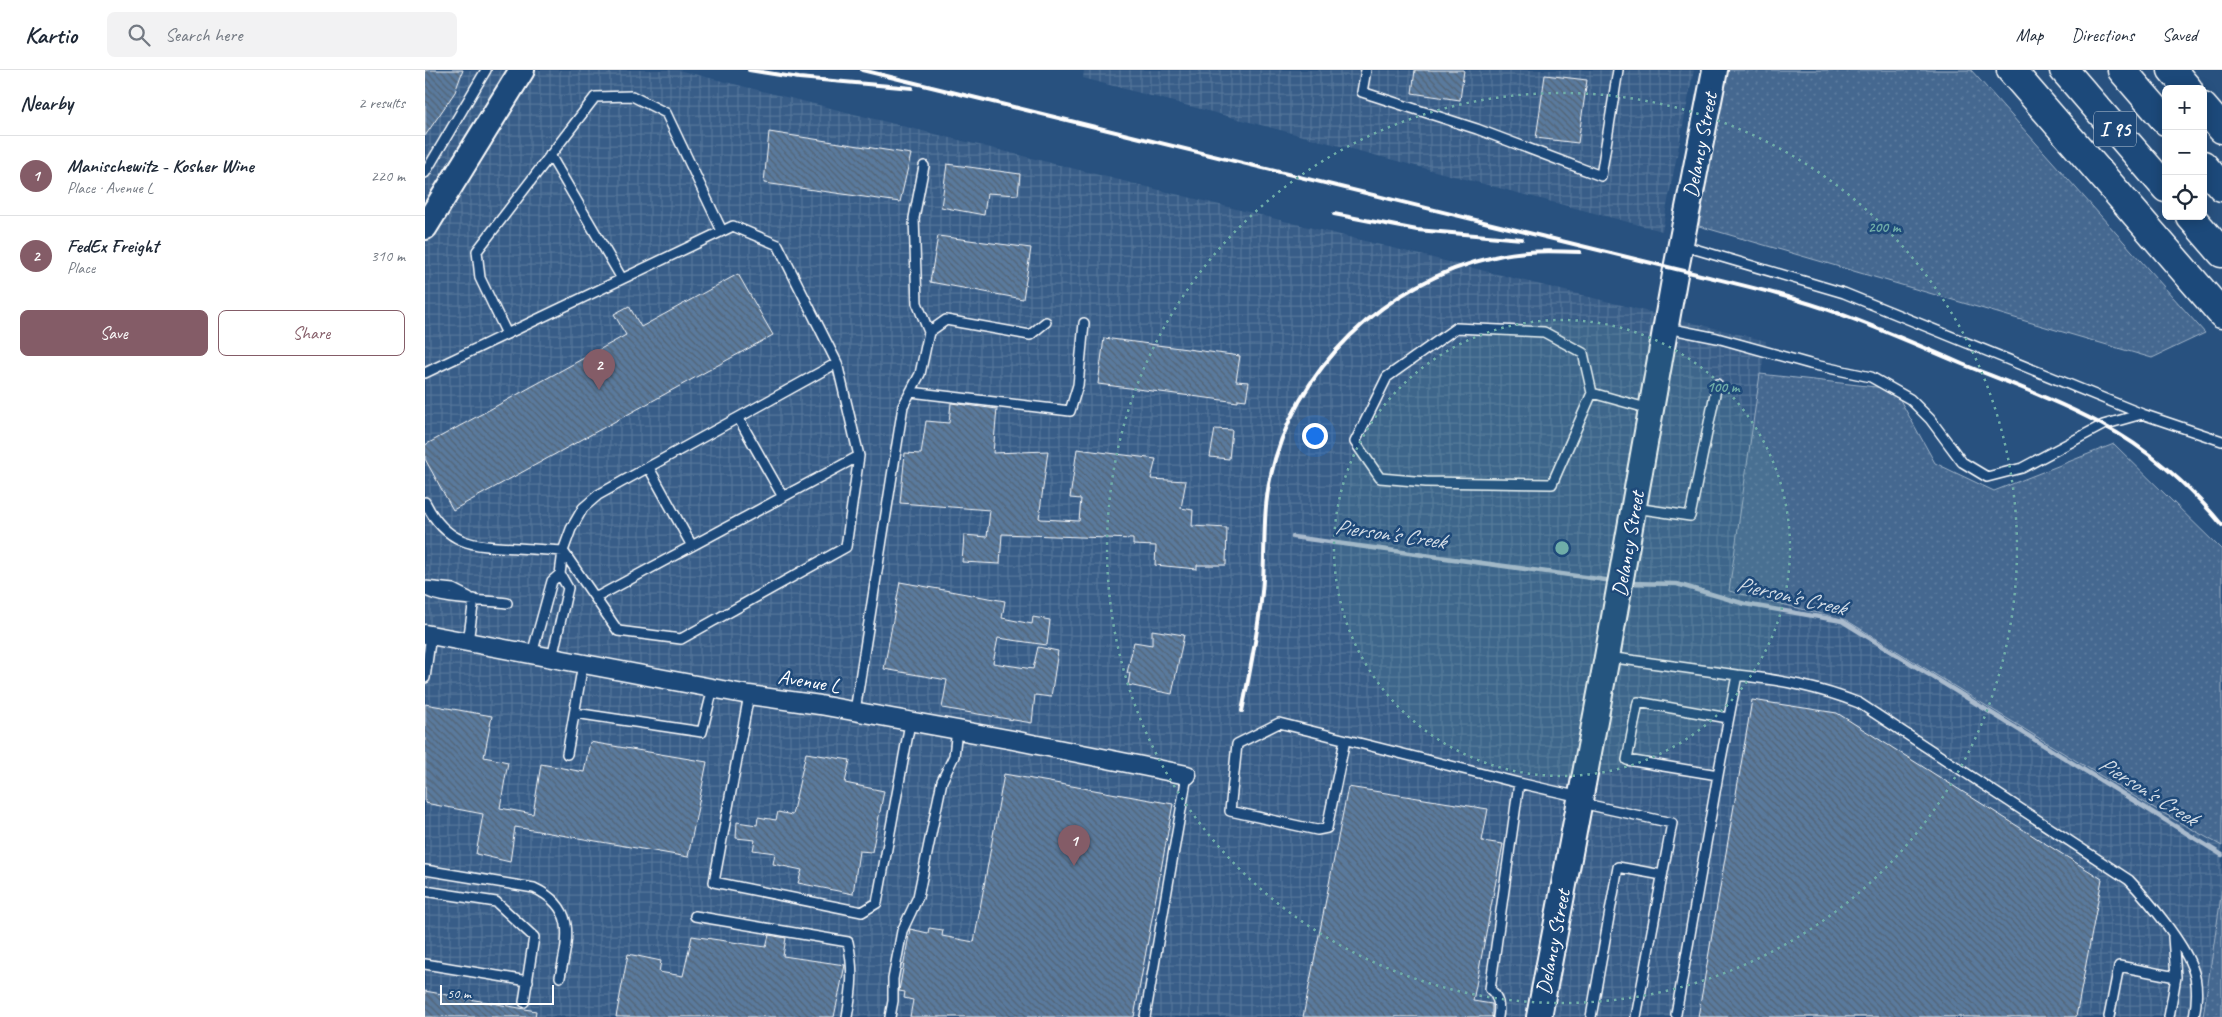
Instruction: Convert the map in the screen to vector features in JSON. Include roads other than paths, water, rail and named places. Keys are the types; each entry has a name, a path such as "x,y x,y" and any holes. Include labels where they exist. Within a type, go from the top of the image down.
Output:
{"highway":[{"path":"2011,70 2222,314"},
{"name":"I 95","path":"2064,70 2162,183"},
{"name":"I 95","path":"2122,70 2162,116"},
{"path":"2172,70 2185,85"},
{"path":"2207,111 2222,128"},
{"path":"2207,170 2222,187"},
{"path":"2193,220 2222,253"}],"street":[{"path":"425,228 522,70"},
{"name":"Delancy Street","path":"1539,1017 1715,70"},
{"name":"Avenue L","path":"428,634 749,695 957,730 1187,775"}],"lane":[{"path":"425,173 487,70"},
{"path":"1366,70 1363,92 1477,129 1601,176 1618,70"},
{"path":"507,334 480,278 477,251 595,97 632,96 666,113 722,231"},
{"path":"550,155 621,277"},
{"path":"855,712 903,406 920,374 929,332 917,302 914,218 924,166"},
{"path":"425,373 621,277 733,226 778,245 837,363 859,456 846,547 681,639 618,631 597,597 563,552 470,545 448,534 432,517 425,502"},
{"path":"1681,245 1844,293 2142,414 2222,441"},
{"path":"929,332 946,320 1030,335 1046,322"},
{"path":"911,392 1070,411 1078,385 1084,323"},
{"path":"1455,328 1544,332 1583,353 1592,393 1552,484 1426,482 1380,478 1355,442 1387,377 1455,328"},
{"path":"1667,328 1717,338 1810,364 1871,377 1910,399 1930,418 1962,462 1987,477 2022,468 2103,425 2142,414"},
{"path":"552,658 568,588 560,574 563,552 571,529 583,508 598,495 739,419 837,363"},
{"path":"1634,508 1691,516 1717,384"},
{"path":"1592,393 1653,409"},
{"path":"739,419 783,497"},
{"path":"597,597 859,456"},
{"path":"649,468 692,546"},
{"path":"533,654 551,581 560,574"},
{"path":"425,586 453,589 474,599"},
{"path":"425,590 442,598 507,603"},
{"path":"468,642 474,599"},
{"path":"425,678 428,634"},
{"path":"1607,656 1775,679 1827,690 1859,704 2129,880 2147,898 2173,934 2193,968 2197,1001 2194,1017"},
{"path":"567,754 583,664"},
{"path":"1676,1014 1737,675"},
{"path":"575,713 702,732 713,688"},
{"path":"749,695 714,882 863,912 877,903 910,723"},
{"path":"1718,775 1627,760 1638,702 1728,718"},
{"path":"1345,740 1327,828 1317,830 1230,811 1237,744 1279,723 1672,823 1636,1017"},
{"path":"889,1017 893,1001 893,979 902,931 918,897 942,781 954,756 957,730"},
{"path":"1145,1017 1187,775"},
{"path":"1498,1017 1499,1007 1496,994 1490,989 1519,783"},
{"path":"1591,1017 1618,867 1662,874"},
{"path":"425,870 534,888 549,895 567,921 568,935 560,977"},
{"path":"425,891 496,902 533,937 524,1002"},
{"path":"695,916 848,942 853,966 847,1017"},
{"path":"2169,1017 2176,977 2173,934"},
{"path":"425,964 528,981"},
{"path":"2109,1017 2119,966 2176,977"}],"waterway":[{"name":"Pierson's Creek","path":"1293,537 1613,581"},
{"name":"Pierson's Creek","path":"1628,583 1677,584 1745,604 1842,621 2222,855"}],"railway":[{"path":"749,70 799,78 912,88"},
{"path":"862,70 1739,284 1823,308 2032,392 2067,407 2118,433 2151,456 2182,482 2222,525"},
{"path":"1334,214 1417,230 1522,239"},
{"path":"1242,711 1260,607 1266,507 1270,479 1282,439 1300,401 1323,367 1350,336 1382,309 1417,286 1454,269 1515,253 1580,252"}],"place":[{"name":"FedEx Freight","path":"599,390"},
{"name":"Manischewitz - Kosher Wine","path":"1074,866"}]}
